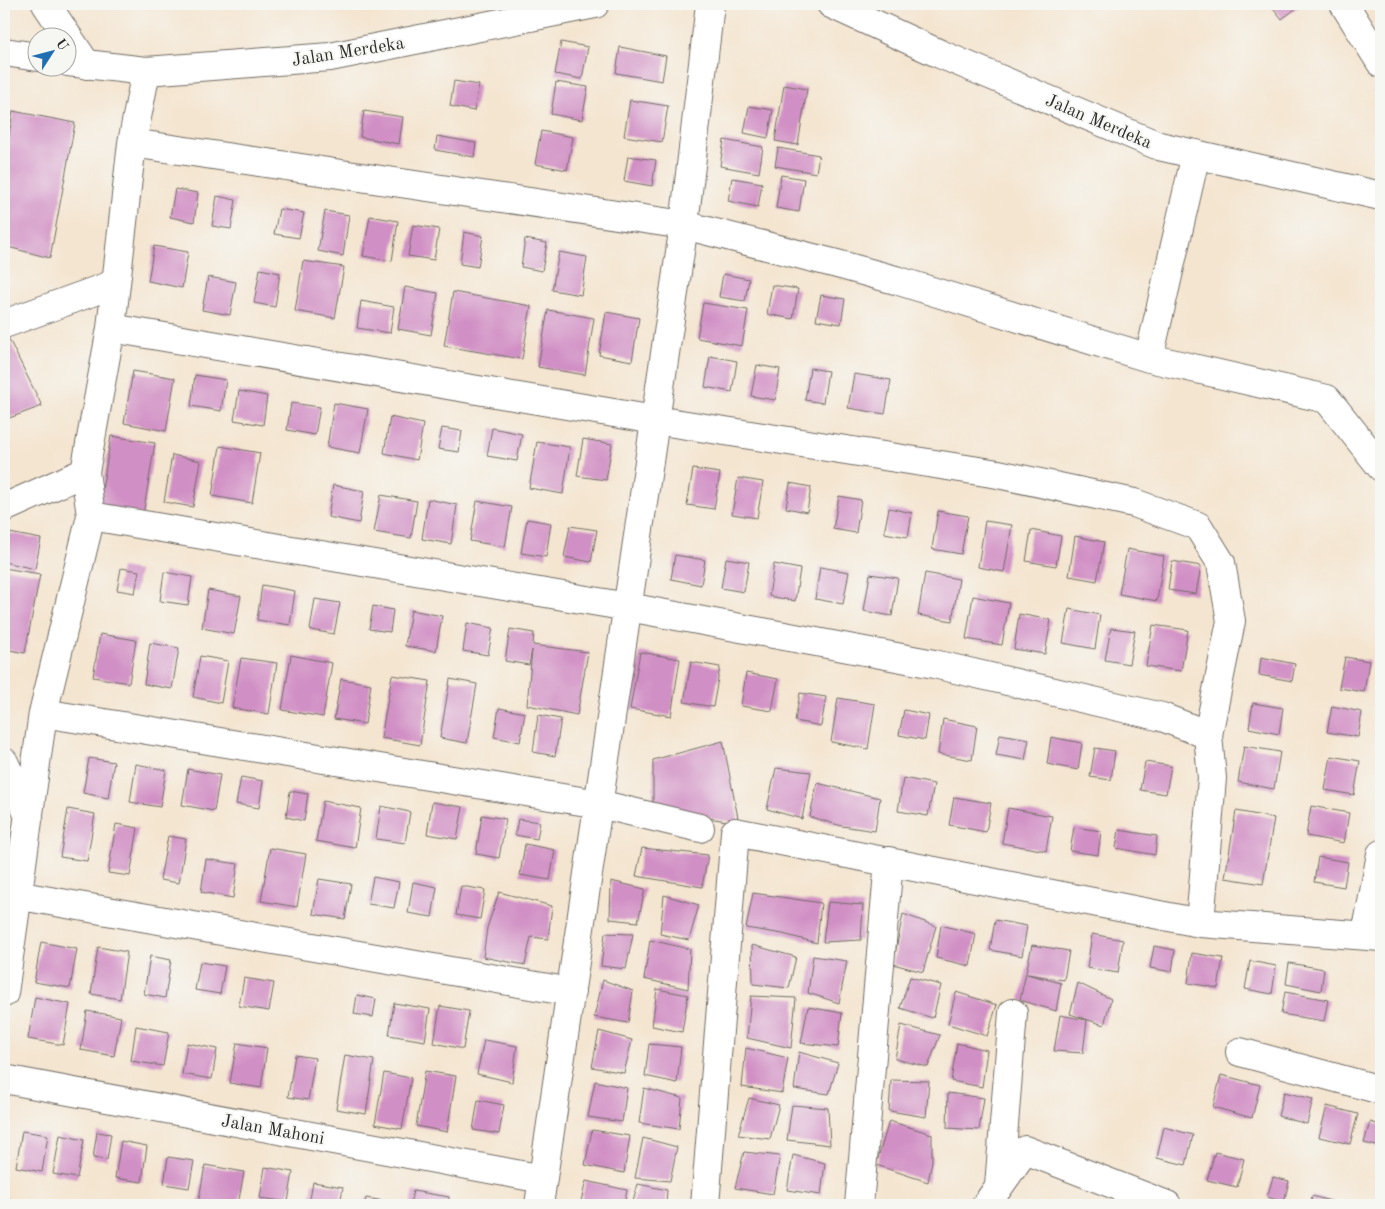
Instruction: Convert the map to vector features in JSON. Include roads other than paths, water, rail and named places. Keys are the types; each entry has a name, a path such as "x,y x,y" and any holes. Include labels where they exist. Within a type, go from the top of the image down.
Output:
{"street":[{"path":"46,4 59,28"},
{"name":"Jalan Merdeka","path":"78,63 146,71 330,58 595,4"},
{"path":"539,1205 684,225 710,4"},
{"name":"Jalan Merdeka","path":"831,4 940,54 1159,146 1381,196"},
{"path":"1344,4 1381,63"},
{"path":"4,52 28,56"},
{"path":"4,993 11,894 29,816 43,713 91,516 85,472 111,328 114,284 132,143 146,71"},
{"path":"132,143 684,225 899,280 1149,358 1327,399 1381,467"},
{"path":"1149,358 1196,154"},
{"path":"4,324 114,284"},
{"path":"111,328 655,420 998,474 1134,503 1198,526 1221,563 1231,621 1208,735 1212,778 1200,923"},
{"path":"4,508 85,472"},
{"path":"91,516 628,607 934,664 1162,717 1208,735"},
{"path":"43,713 599,804 700,828"},
{"path":"4,762 29,816"},
{"path":"705,1205 735,832 1200,923 1374,936 1381,854"},
{"path":"859,1205 889,861"},
{"path":"11,894 571,992"},
{"path":"992,1196 1013,1013"},
{"path":"1240,1052 1381,1090"},
{"name":"Jalan Mahoni","path":"4,1079 543,1178"},
{"path":"992,1196 1025,1150 1167,1205"}]}
